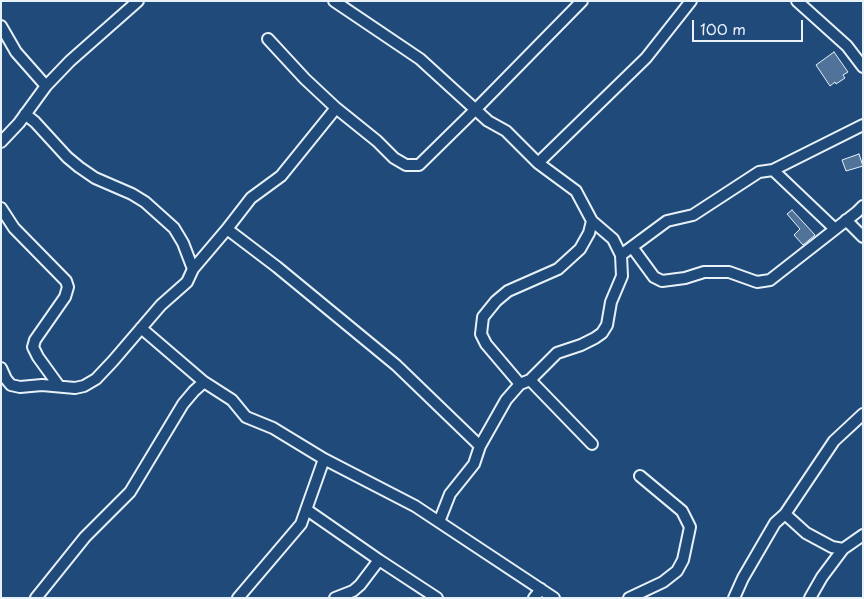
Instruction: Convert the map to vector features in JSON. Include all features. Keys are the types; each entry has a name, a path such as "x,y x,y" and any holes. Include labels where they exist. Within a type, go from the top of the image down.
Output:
{"street":[{"path":"1,142 46,86 70,61 138,1"},
{"path":"334,1 420,59 488,121 506,131 538,164 576,191 592,221 613,239 621,255 622,276 611,302 607,325 602,333 596,338 557,354 506,400 480,446 474,464 450,494 439,522"},
{"path":"268,39 305,80 336,108 377,140 394,158 406,165 418,165 476,110 582,1"},
{"path":"538,164 646,58 691,1"},
{"path":"797,1 847,46 863,66"},
{"path":"1,26 16,52 46,86"},
{"path":"1,368 11,385 20,387 42,385 75,388 84,386 96,379 161,305 187,282 193,269 227,230 251,198 281,176 336,108"},
{"path":"25,114 79,167 95,178 132,194 145,202 174,228 184,242 193,269"},
{"path":"621,255 667,222 693,215 759,172 773,170 863,125"},
{"path":"773,170 835,229"},
{"path":"632,247 654,277 662,281 685,278 704,272 729,272 757,282 770,280 863,206"},
{"path":"1,208 14,228 66,281 68,287 64,297 35,340 33,347 59,386"},
{"path":"846,220 863,237"},
{"path":"592,221 589,233 580,249 558,269 508,290 496,301 483,317 481,334 486,344 592,444"},
{"path":"227,230 278,267 396,366 480,446"},
{"path":"141,328 204,382 232,400 246,417 256,423 273,428 324,459 415,506 554,598"},
{"path":"36,598 85,537 130,492 183,404 204,382"},
{"path":"734,598 761,544 775,523 785,514 834,441 863,414"},
{"path":"238,598 301,524 324,459"},
{"path":"629,598 663,582 677,571 683,560 690,527 682,511 640,476"},
{"path":"306,510 437,598"},
{"path":"785,514 806,533 832,547 842,549"},
{"path":"810,598 842,549 863,535"},
{"path":"335,598 353,591 360,585 379,560"},
{"path":"534,598 541,589"}],"building":[{"path":"834,52 848,72 843,75 845,78 830,86 816,65"},
{"path":"859,154 863,166 846,171 842,160"},
{"path":"792,210 815,235 803,245 794,235 800,229 787,214"}]}
